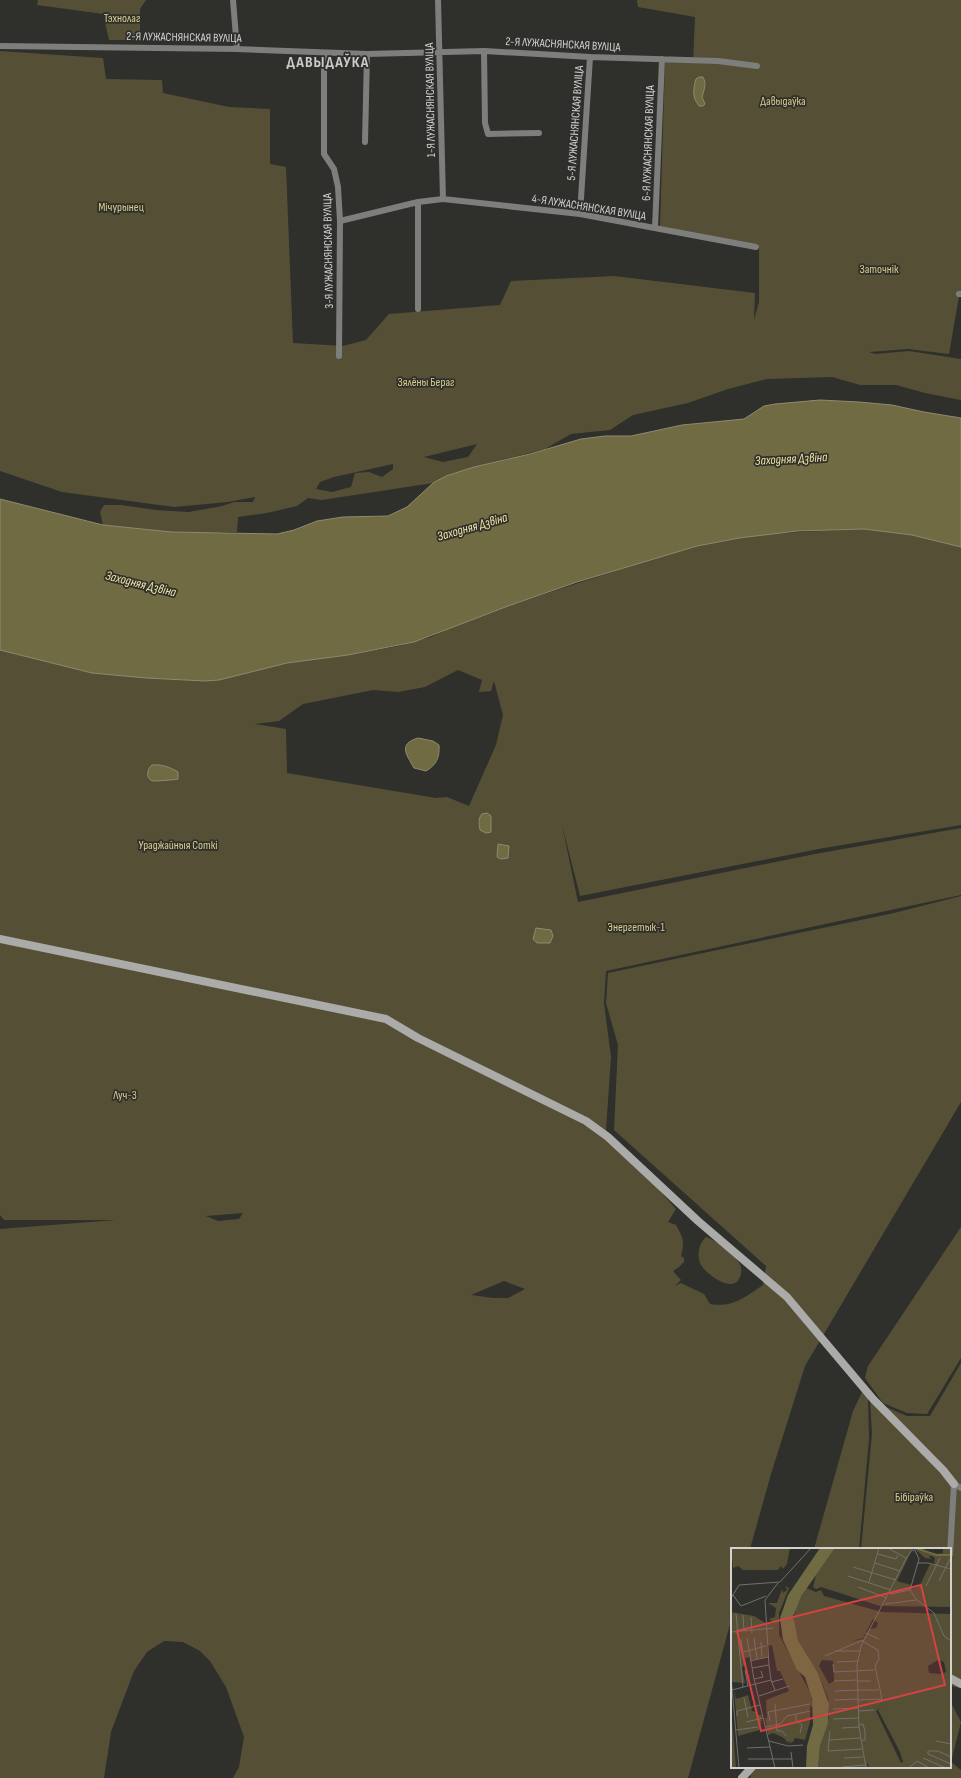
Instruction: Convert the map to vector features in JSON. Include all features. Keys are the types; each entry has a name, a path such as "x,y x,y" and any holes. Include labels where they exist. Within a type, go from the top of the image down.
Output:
{"street":[{"path":"233,0 237,49"},
{"name":"1-Я ЛУЖАСНЯНСКАЯ ВУЛІЦА","path":"438,0 443,199"},
{"name":"2-Я ЛУЖАСНЯНСКАЯ ВУЛІЦА","path":"0,46 237,49 324,54 484,51 590,57 718,61 757,66"},
{"path":"484,51 485,123 488,134 539,133"},
{"name":"3-Я ЛУЖАСНЯНСКАЯ ВУЛІЦА","path":"324,54 324,154 334,169 338,187 340,221 339,356"},
{"path":"365,142 367,54"},
{"name":"5-Я ЛУЖАСНЯНСКАЯ ВУЛІЦА","path":"580,214 590,57"},
{"name":"6-Я ЛУЖАСНЯНСКАЯ ВУЛІЦА","path":"655,228 662,59"},
{"name":"4-Я ЛУЖАСНЯНСКАЯ ВУЛІЦА","path":"340,221 418,202 443,199 580,214 756,247"},
{"path":"418,202 418,309"},
{"path":"0,939 386,1019 418,1038 586,1121 608,1137 698,1221 787,1297 874,1399 957,1486 951,1548"},
{"path":"951,1679 961,1684"},
{"path":"742,1778 751,1768"}],"green space":[{"name":"Тэхнолаг","path":"38,0 146,0 140,9 140,40 109,40 103,14 37,5"},
{"path":"637,0 961,0 961,295 959,296 949,354 908,349 869,352 875,354 909,351 961,359 961,400 925,393 896,385 860,385 832,377 767,379 728,389 688,403 633,415 610,430 571,434 545,449 474,467 446,476 433,483 322,500 308,498 297,506 267,513 238,517 237,532 172,532 103,525 100,512 104,505 121,505 156,510 189,512 222,506 234,502 253,502 255,497 228,502 174,507 62,492 0,471 0,51 103,58 106,79 162,80 163,93 229,107 270,109 270,164 286,167 293,343 343,346 366,340 389,314 500,305 511,281 614,276 755,293 754,320 759,302 759,246 660,227 665,62 693,62 695,17 638,7","holes":["477,444 468,457 443,462 424,457","393,464 393,469 382,477 369,472 355,473 351,487 332,492 316,489 320,482 334,477"]},
{"path":"864,529 912,535 961,547 961,825 824,848 580,896 562,825 578,902 815,854 961,828 961,895 606,971 604,1003 611,1057 606,1130 676,1209 668,1222 676,1225 682,1237 683,1247 681,1256 684,1258 684,1262 673,1271 681,1280 675,1286 681,1283 704,1294 710,1304 718,1305 732,1303 750,1294 763,1285 766,1266 614,1130 618,1045 606,1003 608,973 894,913 961,896 961,1102 805,1366 771,1474 750,1548 731,1548 731,1621 688,1778 233,1778 239,1767 244,1737 226,1687 210,1661 200,1651 183,1642 164,1641 147,1652 134,1671 111,1732 104,1778 0,1778 0,1229 116,1220 4,1220 0,1215 0,650 92,673 146,678 205,681 219,680 287,663 348,655 399,646 431,637 450,628 508,606 646,561 697,546 739,538 780,533","holes":["458,670 482,680 479,692 491,691 494,681 503,715 496,745 469,806 447,797 436,798 287,773 286,729 255,724 279,721 303,704 373,690 398,692 425,687","243,1213 239,1219 218,1221 206,1216","504,1281 525,1289 508,1298 493,1298 471,1295"]},
{"path":"961,1227 961,1358 927,1414 907,1413 883,1403 865,1378 868,1366"},
{"path":"706,1237 723,1246 738,1262 740,1265 741,1274 738,1281 733,1284 721,1282 701,1265 699,1261 699,1250"},
{"name":"Бібіраўка","path":"961,1363 961,1688 951,1686 951,1548 861,1548 872,1434 870,1400 907,1416 930,1416"},
{"path":"863,1390 868,1398 869,1439 859,1548 814,1548 853,1411"},
{"path":"951,1703 961,1722 951,1762"},
{"path":"951,1762 961,1770 961,1778 750,1778 753,1768 951,1768"}],"water":[{"path":"703,77 705,82 702,97 705,104 703,106 699,106 694,96 696,79"},
{"name":"Заходняя Дзвіна","path":"820,400 892,405 961,418 961,547 912,535 864,529 797,531 739,538 697,546 577,582 508,606 414,642 348,655 287,663 219,680 205,681 146,678 92,673 0,650 0,499 103,525 172,532 277,534 294,530 317,521 343,517 388,516 407,507 433,483 446,476 474,467 530,454 581,439 605,436 631,436 682,425 744,419 764,406"},
{"path":"418,738 433,741 439,745 437,761 426,771 414,768 406,754 406,746 408,743"},
{"path":"152,765 162,765 175,770 178,772 178,779 150,780 148,774"},
{"path":"487,813 491,816 491,832 486,833 480,830 479,821 482,814"},
{"path":"498,844 509,846 508,858 501,859 497,857"},
{"path":"536,928 551,930 553,936 550,943 537,943 533,939"}],"district":[{"name":"ДАВЫДАЎКА","path":"328,61"}],"park label":[{"name":"Давыдаўка","path":"783,101"},
{"name":"Мічурынец","path":"121,207"},
{"name":"Заточнік","path":"879,269"},
{"name":"Зялёны Бераг","path":"426,382"},
{"name":"Ураджайныя Соткі","path":"178,845"},
{"name":"Энергетык-1","path":"636,927"},
{"name":"Луч-3","path":"125,1095"}]}
